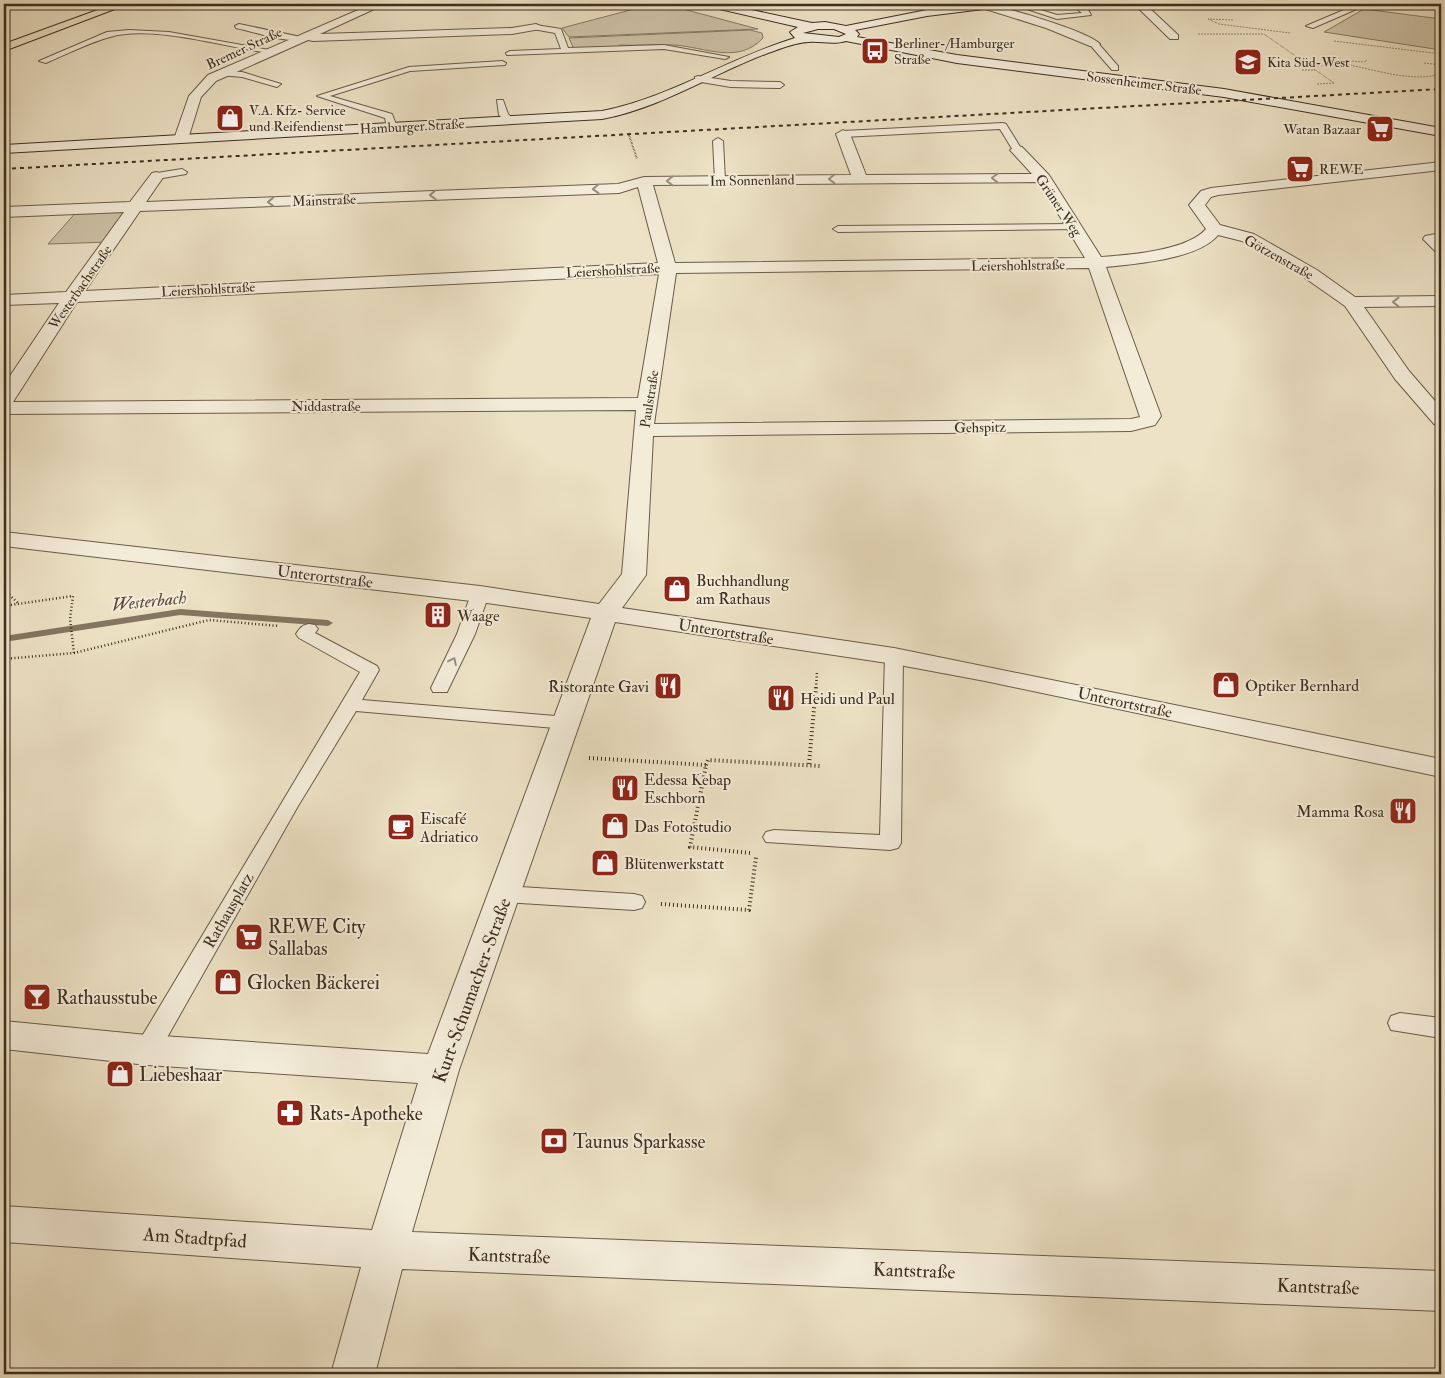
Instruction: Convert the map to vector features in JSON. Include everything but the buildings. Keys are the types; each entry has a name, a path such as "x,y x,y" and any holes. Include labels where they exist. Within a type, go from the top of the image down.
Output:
{"highway":[{"path":"4,40 103,4"},
{"path":"4,48 123,4"}],"street":[{"name":"Bremer Straße","path":"181,138 195,96 204,85 220,73 380,4"},
{"name":"Sossenheimer Straße","path":"711,4 957,59 1234,95 1441,132"},
{"path":"845,34 937,11 1000,4"},
{"path":"1139,4 1174,36"},
{"path":"1433,4 1441,5"},
{"path":"983,5 1059,29 1094,44"},
{"path":"763,17 781,32 782,37 777,44 764,51"},
{"name":"Sossenheimer Straße","path":"763,17 822,40 845,34"},
{"path":"302,38 503,31 536,27"},
{"name":"Sossenheimer Straße","path":"803,34 814,27"},
{"name":"Hamburger Straße","path":"4,149 392,126 572,118 615,113 663,96 803,34"},
{"path":"843,134 860,179"},
{"name":"Grüner Weg","path":"1017,150 1044,178 1096,263"},
{"path":"1214,229 1200,212 1197,205 1206,194 1216,190 1441,166"},
{"name":"Westerbachstraße","path":"4,400 72,296 137,207 157,176"},
{"name":"Im Sonnenland","path":"644,181 1044,178"},
{"name":"Mainstraße","path":"4,212 619,188 644,181"},
{"name":"Paulstraße","path":"606,612 634,575 643,430 668,268 644,181"},
{"name":"Leiershohlstraße","path":"4,300 668,268 1096,263 1143,258 1171,251 1207,238 1214,229"},
{"name":"Götzenstraße","path":"1214,229 1236,233 1256,242 1312,274 1351,302 1402,375 1441,420"},
{"path":"1441,238 1431,239 1441,247"},
{"name":"Gehspitz","path":"643,430 1140,424 1148,421 1151,416 1096,263"},
{"path":"1351,302 1441,302"},
{"name":"Niddastraße","path":"4,408 648,404"},
{"name":"Unterortstraße","path":"4,539 480,594 894,656 985,673 1441,768"},
{"name":"Kurt-Schumacher-Straße","path":"353,1374 386,1250 441,1070 556,756 606,612"},
{"path":"4,1035 147,1050 441,1070"},
{"name":"Am Stadtpfad","path":"4,1224 386,1250"},
{"name":"Kantstraße","path":"386,1250 1441,1291"}],"lane":[{"path":"926,4 937,11"},
{"path":"1019,5 1056,17 1087,15 1083,8 1076,4 1066,5"},
{"path":"1310,26 1364,4"},
{"path":"1028,8 1047,6"},
{"path":"240,26 280,36 302,38"},
{"path":"536,27 558,31 563,40 565,51"},
{"path":"43,62 110,34 122,33 182,36 220,45 270,51"},
{"path":"1094,44 1115,68"},
{"path":"510,53 664,47 725,57"},
{"path":"392,126 389,116 321,96 410,69 502,63"},
{"path":"220,73 242,75 277,84"},
{"path":"698,79 731,84 780,85"},
{"path":"500,102 504,114 511,121"},
{"path":"843,134 1003,126 1017,150"},
{"path":"718,141 720,180"},
{"path":"157,176 182,172"},
{"path":"838,229 1074,228"},
{"path":"440,688 466,634 480,594"},
{"path":"309,629 305,634 370,670 350,705 567,723"},
{"path":"774,836 890,843 894,656"},
{"name":"Rathausplatz","path":"147,1050 274,830 350,705"},
{"path":"506,894 634,902"},
{"path":"1400,1023 1441,1028"}],"path":[{"path":"1233,20 1208,20 1228,25 1298,32 1323,40 1441,54"},
{"path":"1298,32 1310,26"},
{"path":"1192,34 1264,34 1334,83 1315,84"},
{"path":"1342,63 1338,60 1364,62 1367,60"},
{"path":"1424,62 1441,65"},
{"path":"1311,67 1342,63 1419,76 1433,77 1441,74"},
{"path":"1302,70 1316,70"},
{"path":"4,590 18,604"},
{"path":"4,606 73,596 70,619 74,653"},
{"path":"4,659 74,653 209,620 309,629"},
{"path":"809,764 820,646"},
{"path":"556,756 706,765"},
{"path":"634,902 749,910 756,854 690,847 708,760 820,766"}],"shaded area":[{"path":"653,4 664,4 758,29 569,37 562,28"},
{"path":"1364,9 1441,19 1441,50 1324,32"},
{"path":"750,30 762,33 763,38 743,51 732,53 667,45 619,45 619,47 578,49 573,47 569,38"},
{"path":"137,207 111,242 48,244 79,209"}],"waterway":[{"name":"Westerbach","path":"4,639 180,612 328,623"}],"railway":[{"path":"4,169 1441,89"}],"place":[{"name":"Berliner-/Hamburger Straße","path":"875,51"},
{"name":"Kita Süd-West","path":"1248,62"},
{"name":"V.A. Kfz- Service und Reifendienst","path":"230,118"},
{"name":"Watan Bazaar","path":"1380,129"},
{"name":"REWE","path":"1300,169"},
{"name":"Buchhandlung am Rathaus","path":"677,589"},
{"name":"Waage","path":"438,615"},
{"name":"Optiker Bernhard","path":"1226,685"},
{"name":"Ristorante Gavi","path":"668,686"},
{"name":"Heidi und Paul","path":"781,698"},
{"name":"Edessa Kebap Eschborn","path":"625,788"},
{"name":"Mamma Rosa","path":"1403,811"},
{"name":"Das Fotostudio","path":"615,826"},
{"name":"Eiscafé Adriatico","path":"401,827"},
{"name":"Blütenwerkstatt","path":"605,863"},
{"name":"REWE City Sallabas","path":"249,937"},
{"name":"Glocken Bäckerei","path":"228,982"},
{"name":"Rathausstube","path":"37,997"},
{"name":"Liebeshaar","path":"120,1074"},
{"name":"Rats-Apotheke","path":"290,1113"},
{"name":"Taunus Sparkasse","path":"554,1141"}]}
